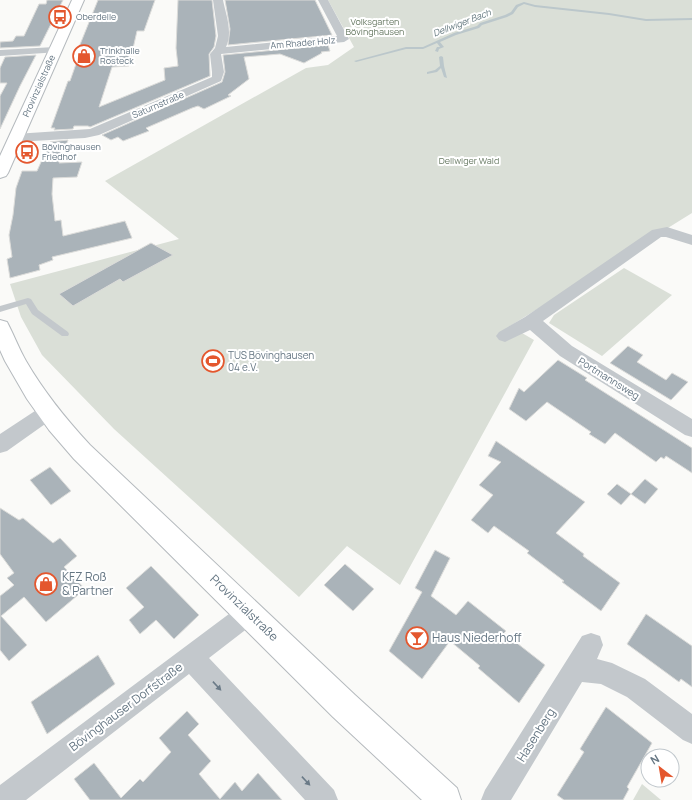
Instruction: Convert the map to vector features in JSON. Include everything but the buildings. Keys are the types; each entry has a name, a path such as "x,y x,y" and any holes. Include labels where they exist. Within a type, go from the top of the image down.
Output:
{"main road":[{"name":"Provinzialstraße","path":"0,173 78,0"},
{"name":"Provinzialstraße","path":"0,327 17,367 32,392 90,461 445,800"}],"street":[{"name":"Saturnstraße","path":"16,138 94,132 217,79 218,72 214,54 219,51 224,43 218,0"},
{"name":"Am Rhader Holz","path":"219,51 344,39 323,0"},
{"path":"0,53 55,50"},
{"path":"505,336 531,321 657,233 667,232 692,240"},
{"name":"Portmannsweg","path":"531,321 566,351 692,429"},
{"path":"0,445 48,412"},
{"name":"Bövinghauser Dorfstraße","path":"3,800 249,613"},
{"name":"Hasenberg","path":"495,800 591,645"},
{"path":"191,658 324,800"},
{"path":"576,669 603,672 636,688 692,731"}],"lane":[{"path":"0,309 28,301 35,312 65,334"}],"green space":[{"name":"Dellwiger Wald","path":"328,0 692,0 692,213 510,326 534,340 400,585 347,546 299,597 114,429 42,355 21,317 10,284 179,239 105,181 306,68 328,65 354,47"},
{"path":"624,268 672,295 602,356 549,323 554,315"},
{"path":"640,788 647,788 661,800 633,800"}],"waterway":[{"name":"Dellwiger Bach","path":"356,61 406,48 423,48 455,34 470,30 481,24 506,16 512,13 517,6 524,3 535,6 609,14 646,20 692,19"},
{"path":"437,51 438,48 442,47 438,42"},
{"path":"441,57 442,66"},
{"path":"428,73 436,71 442,66"},
{"path":"442,66 446,77"}],"place":[{"name":"Oberdelle","path":"60,17"},
{"name":"Trinkhalle Rosteck","path":"84,56"},
{"name":"Bövinghausen Friedhof","path":"27,152"},
{"name":"TUS Bövinghausen 04 e.V.","path":"213,361"},
{"name":"KFZ Roß & Partner","path":"46,584"},
{"name":"Haus Niederhoff","path":"417,638"}],"park label":[{"name":"Volksgarten Bövinghausen","path":"375,28"}]}
